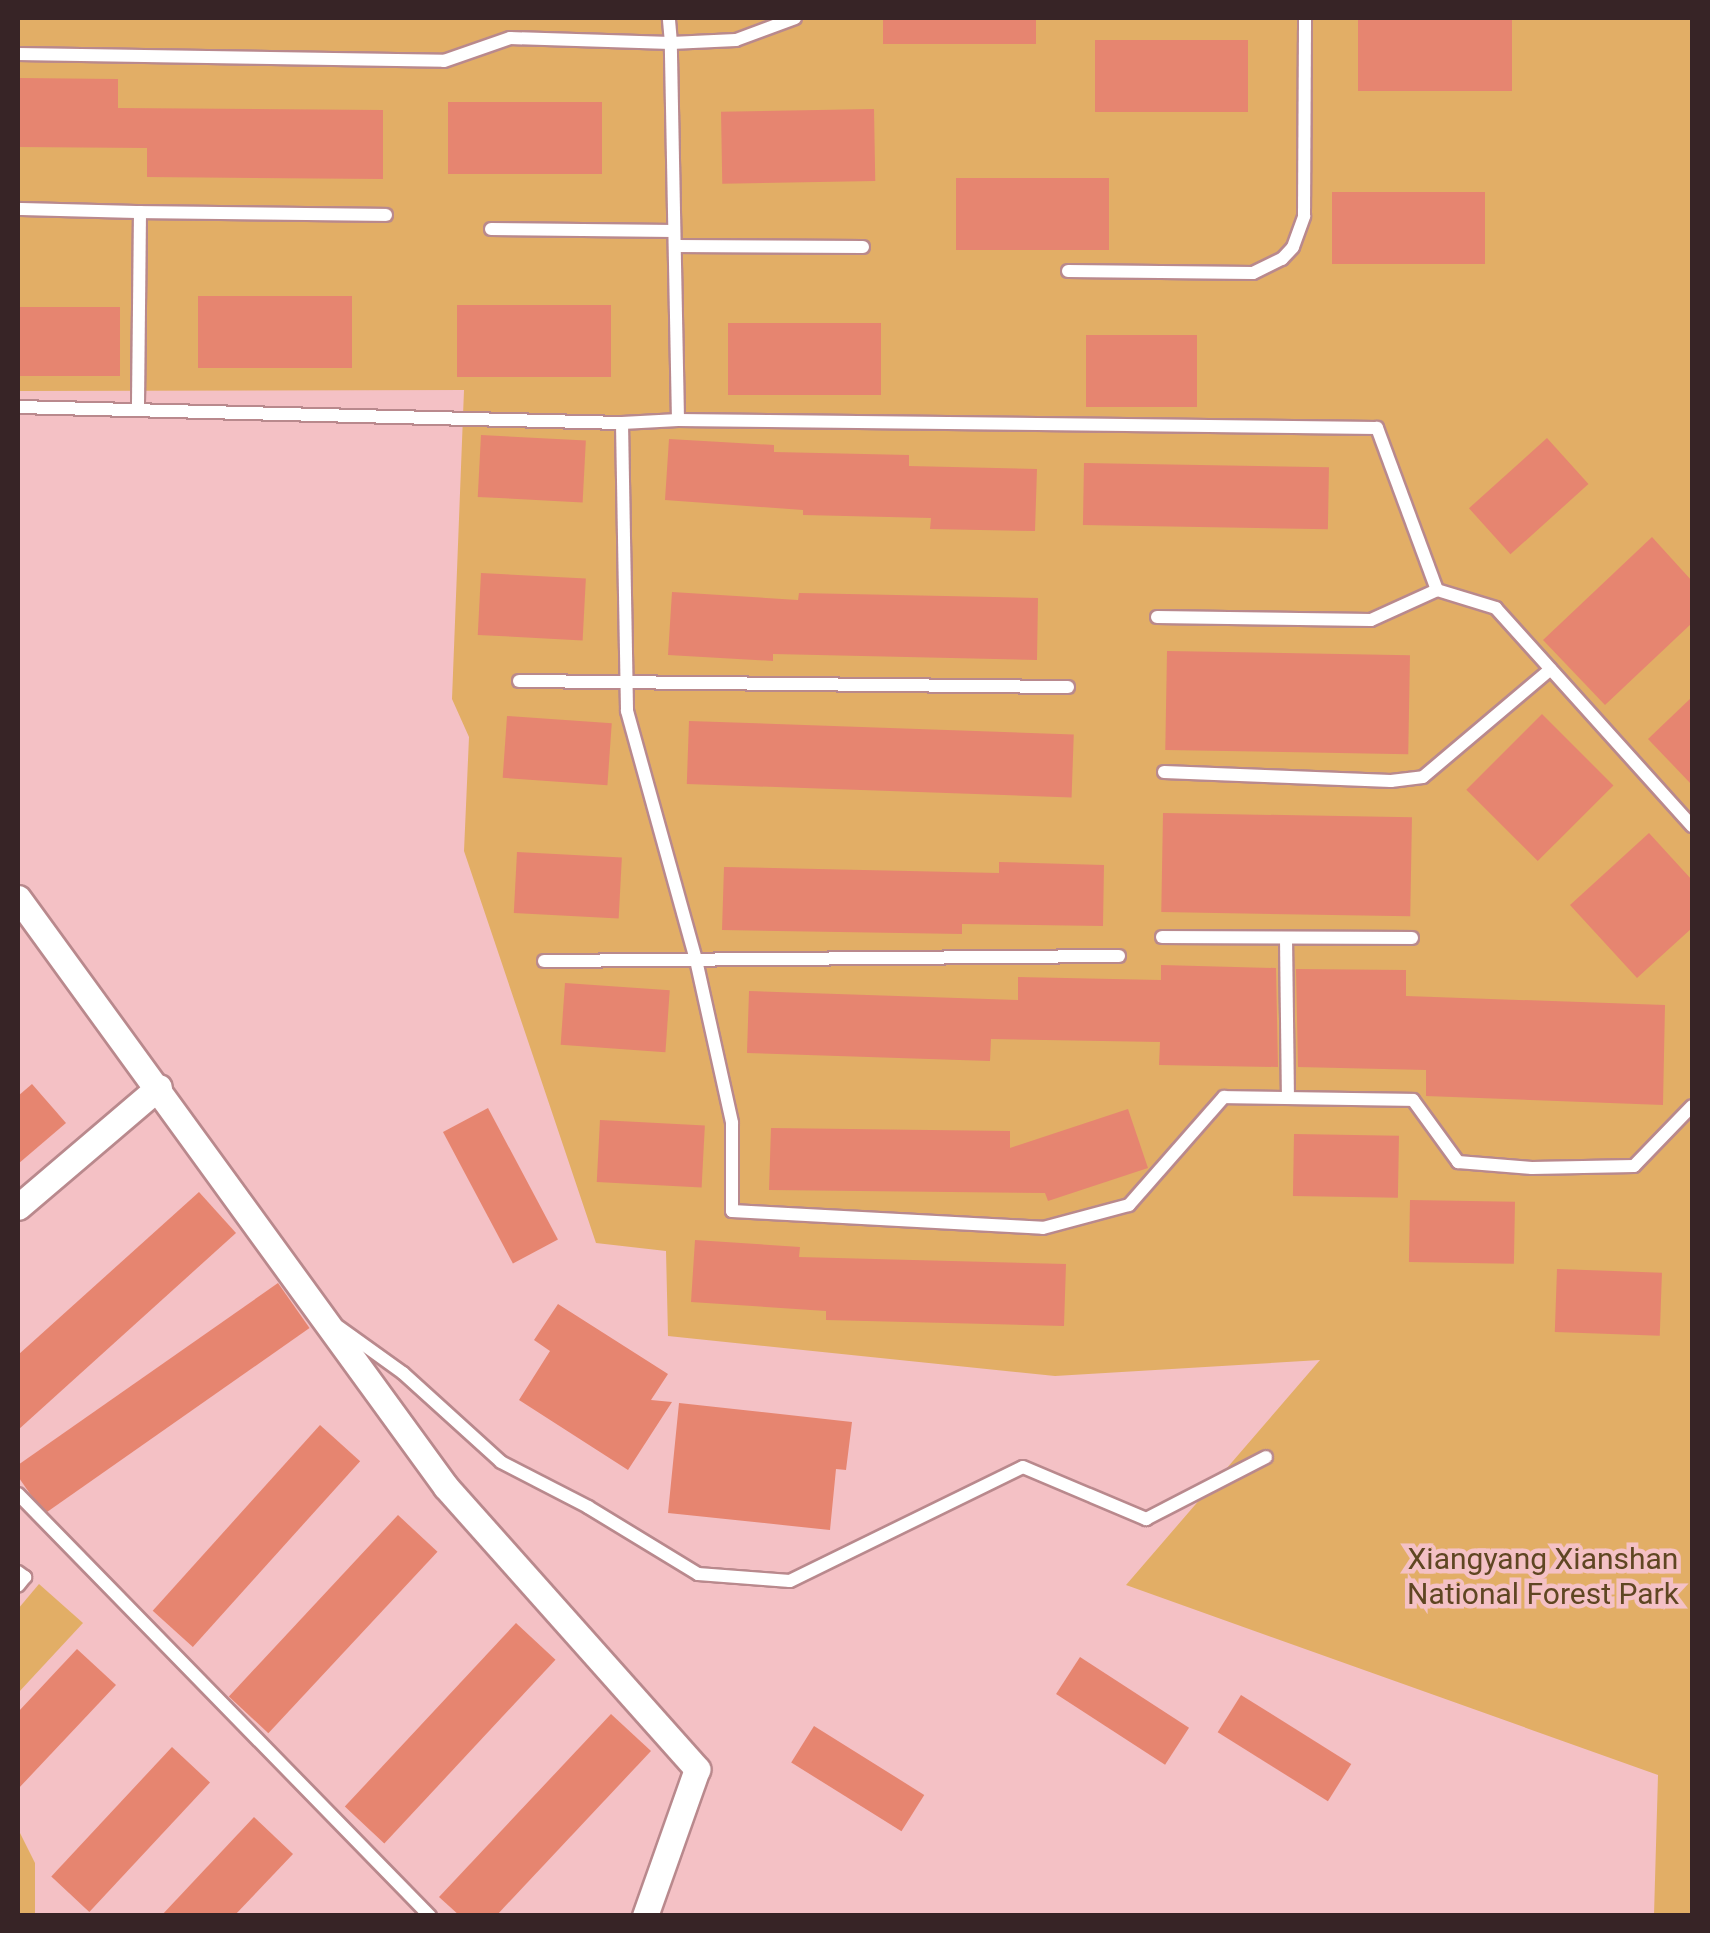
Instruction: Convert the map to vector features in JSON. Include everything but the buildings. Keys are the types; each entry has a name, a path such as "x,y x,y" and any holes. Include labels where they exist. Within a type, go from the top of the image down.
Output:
{"street":[{"path":"18,898 159,1086 446,1487 698,1769 645,1916"},
{"path":"18,1208 159,1086"}],"lane":[{"path":"670,18 678,420"},
{"path":"18,54 444,61 510,38 670,43 736,40 796,18"},
{"path":"1068,272 1253,273 1282,260 1293,247 1304,216 1305,18"},
{"path":"18,209 386,214"},
{"path":"138,410 140,212"},
{"path":"491,230 674,230"},
{"path":"675,246 863,248"},
{"path":"18,406 622,423 678,420 1378,428 1437,590"},
{"path":"622,423 627,711 696,960 732,1123 732,1211 1043,1228 1130,1206 1224,1097 1413,1100 1458,1162 1532,1168 1634,1166 1692,1106"},
{"path":"1158,617 1371,620 1437,590 1496,608 1692,826"},
{"path":"1164,772 1391,781 1423,776 1551,669"},
{"path":"518,681 1068,687"},
{"path":"1162,937 1412,938"},
{"path":"1286,938 1288,1098"},
{"path":"544,962 1120,956"},
{"path":"324,1317 403,1373 502,1462 588,1507 698,1574 790,1581 1023,1467 1146,1519 1266,1457"},
{"path":"18,1494 430,1916"},
{"path":"18,1572 25,1578 18,1586"}],"green space":[{"name":"Xiangyang Xianshan National Forest Park","path":"18,18 1692,18 1692,1915 1654,1915 1658,1775 1126,1585 1320,1360 1055,1376 668,1336 666,1251 596,1243 464,851 469,737 452,699 464,390 18,391"},
{"path":"39,1584 83,1623 18,1693 18,1609"},
{"path":"18,1829 35,1863 35,1915 18,1915"}]}
